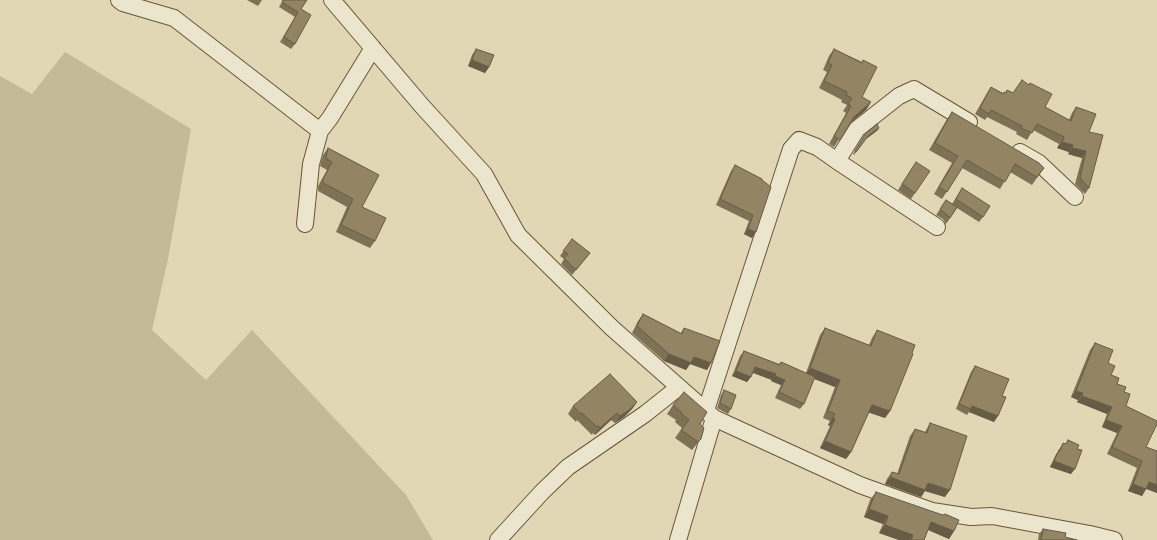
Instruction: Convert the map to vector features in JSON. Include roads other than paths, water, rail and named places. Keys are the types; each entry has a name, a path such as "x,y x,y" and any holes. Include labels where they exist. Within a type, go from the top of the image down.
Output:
{"street":[{"path":"119,0 123,3 174,18 320,131"},
{"path":"332,0 422,106 484,174 518,235 612,328 710,414 860,485 932,511 971,517 992,516 1090,537 1114,540"},
{"path":"305,224 311,164 320,131 330,118 373,48"},
{"path":"837,161 857,129 900,96 914,89 980,128"},
{"path":"678,540 710,414 792,149 799,140 817,147 937,227"},
{"path":"1006,144 1039,163 1075,197"},
{"path":"498,540 542,492 568,467 645,414 679,387"}]}
